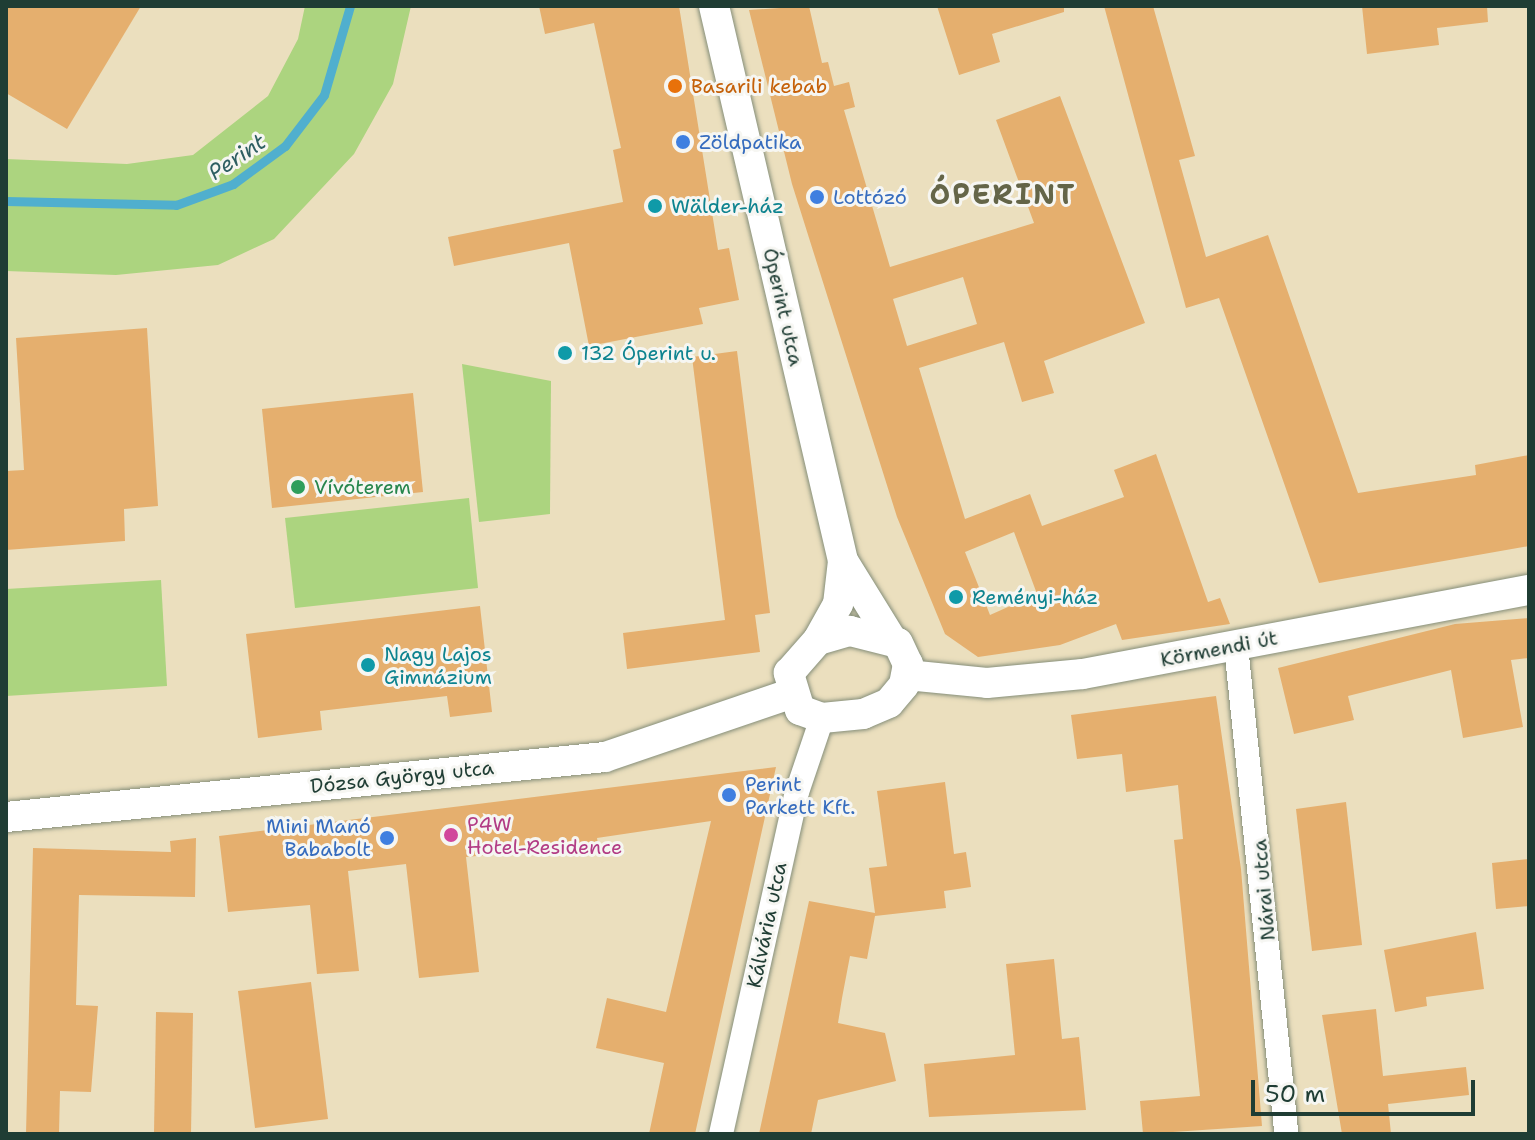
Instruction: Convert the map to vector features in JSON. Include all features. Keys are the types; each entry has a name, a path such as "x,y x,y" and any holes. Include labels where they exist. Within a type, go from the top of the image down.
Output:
{"street":[{"name":"Óperint utca","path":"714,6 843,561 890,637"},
{"name":"Óperint utca","path":"818,640 838,604 843,561"},
{"name":"Körmendi út","path":"907,675 1027,680 1236,646 1529,590"},
{"path":"850,631 890,637 904,651 907,675 889,703 822,718 800,710 790,694 789,673 818,640 850,631"},
{"name":"Nárai utca","path":"1236,646 1286,1134"},
{"name":"Dózsa György utca","path":"6,817 605,757 790,694"},
{"name":"Kálvária utca","path":"721,1134 797,792 822,718"}],"green space":[{"path":"305,6 411,6 393,84 354,154 274,239 218,265 116,275 6,271 6,159 127,164 193,155 268,96 298,39"},
{"path":"462,364 551,381 550,514 479,522"},
{"path":"469,498 478,588 295,608 285,518"},
{"path":"161,580 167,686 6,696 6,589"}],"building":[{"path":"6,6 141,6 67,129 6,93"},
{"path":"539,6 679,6 718,250 729,248 739,300 699,308 703,324 589,346 569,243 454,266 448,237 623,202 613,150 621,148 594,23 545,34"},
{"path":"809,6 822,63 828,62 834,86 849,82 855,107 844,110 890,267 1034,223 996,120 1060,96 1145,323 1044,361 1054,393 1022,402 1004,342 919,368 965,519 1030,494 1042,526 1124,497 1114,470 1156,454 1208,602 1220,598 1230,624 1122,640 1116,624 1060,645 978,657 945,634 897,517 792,184 749,10","holes":["963,277 977,324 907,346 893,299","1014,532 1037,594 990,615 965,552"]},
{"path":"937,6 1064,6 1064,12 992,34 1000,62 959,75"},
{"path":"1104,6 1153,6 1195,156 1179,160 1206,257 1268,235 1358,493 1476,475 1475,465 1529,455 1529,546 1319,583 1219,298 1186,308"},
{"path":"1362,6 1487,6 1488,22 1437,28 1439,45 1367,54"},
{"path":"147,328 158,506 124,509 125,541 6,550 6,471 24,470 16,338"},
{"path":"737,351 770,613 755,615 760,652 627,669 623,633 725,620 692,357"},
{"path":"413,393 423,492 272,508 262,409"},
{"name":"Nagy Lajos Gimnázium","path":"480,606 492,712 450,717 447,696 320,711 322,730 258,738 246,634"},
{"path":"1529,618 1529,658 1511,660 1523,727 1463,738 1451,670 1348,696 1354,720 1294,734 1278,668 1455,624"},
{"path":"1216,696 1241,869 1262,1126 1143,1134 1140,1101 1200,1096 1174,840 1183,839 1178,785 1126,792 1122,754 1077,759 1071,715"},
{"path":"776,767 695,1134 649,1134 664,1063 596,1048 607,998 666,1012 711,821 597,838 598,844 466,857 479,972 419,978 406,864 348,871 359,971 317,974 310,905 228,912 219,836"},
{"path":"945,782 954,854 966,852 971,887 944,891 946,908 875,916 867,959 850,956 842,998 838,1023 885,1033 896,1081 818,1100 811,1134 759,1134 809,901 875,913 869,868 887,866 877,791"},
{"path":"1346,802 1362,945 1312,951 1296,809"},
{"path":"196,838 195,897 79,895 76,1005 98,1006 91,1092 60,1091 59,1134 26,1134 33,848 171,852 170,841"},
{"path":"1529,859 1529,906 1496,909 1492,863"},
{"path":"1476,932 1484,989 1426,997 1427,1006 1395,1012 1384,950"},
{"path":"1054,959 1062,1039 1079,1037 1086,1110 929,1117 924,1064 1015,1055 1006,964"},
{"path":"311,982 328,1119 255,1128 238,991"},
{"path":"1376,1009 1383,1076 1466,1067 1469,1095 1388,1104 1391,1134 1342,1134 1322,1015"},
{"path":"156,1012 193,1013 191,1134 154,1134"}],"waterway":[{"name":"Perint","path":"6,201 176,205 233,184 285,146 324,95 350,6"}],"place":[{"name":"Basarili kebab","path":"675,86"},
{"name":"Zöldpatika","path":"683,142"},
{"name":"Lottózó","path":"817,197"},
{"name":"Wälder-ház","path":"655,206"},
{"name":"132 Óperint u.","path":"565,353"},
{"name":"Vívóterem","path":"298,487"},
{"name":"Reményi-ház","path":"956,597"},
{"name":"Nagy Lajos Gimnázium","path":"368,665"},
{"name":"Perint Parkett Kft.","path":"729,795"},
{"name":"P4W Hotel-Residence","path":"451,835"},
{"name":"Mini Manó Bababolt","path":"387,838"}],"district":[{"name":"ÓPERINT","path":"1003,194"}]}
